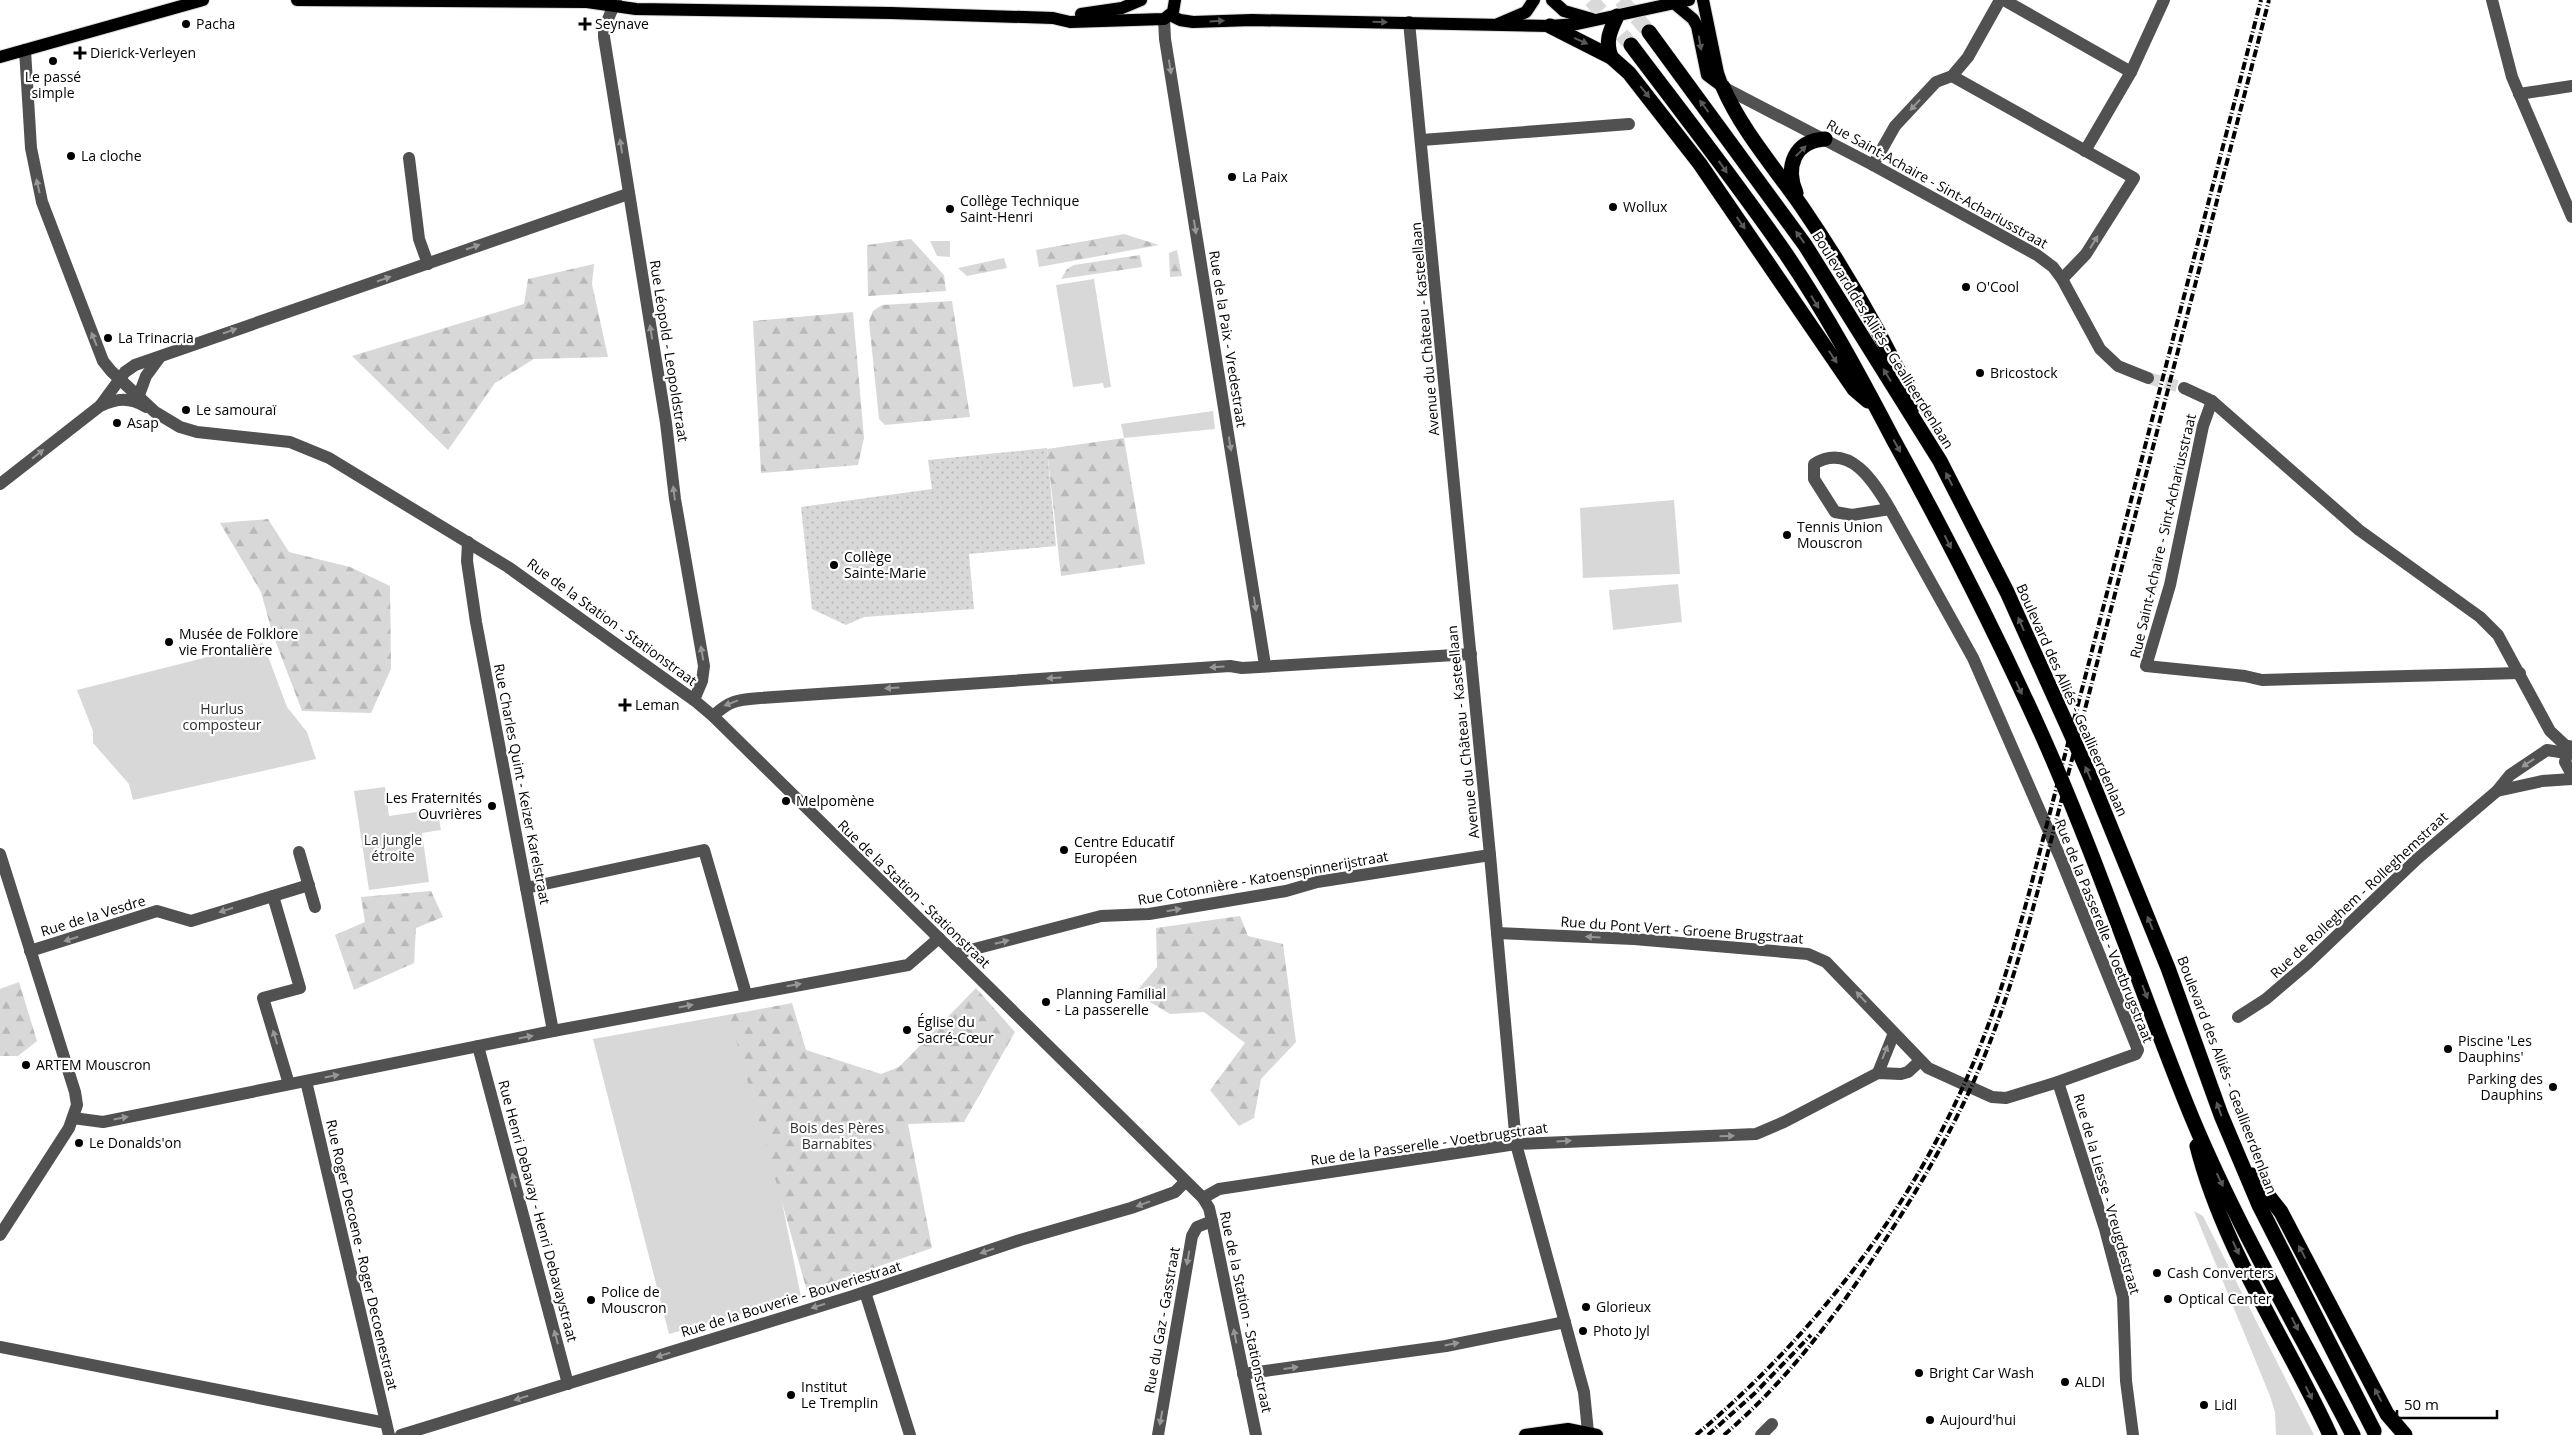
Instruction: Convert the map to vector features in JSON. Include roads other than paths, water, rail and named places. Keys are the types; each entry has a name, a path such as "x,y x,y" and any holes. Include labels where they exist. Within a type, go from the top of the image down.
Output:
{"highway":[{"path":"1611,57 1607,47 1608,39 1617,16"},
{"path":"1550,26 1611,57 1635,80 1700,164 1854,388 1877,408"},
{"name":"Boulevard des Alliés - Geallieerdenlaan","path":"1649,32 1805,245 1940,460 2006,592 2089,774 2168,968 2237,1155 2283,1254 2374,1431"},
{"path":"1631,45 1788,257 1877,408 1986,619 2042,735 2126,941 2186,1103 2241,1225 2353,1435"},
{"path":"1724,87 1733,112 1803,208 1857,293 1906,386 1940,460"},
{"path":"1803,208 1791,181 1791,165 1796,153 1813,140 1825,139"},
{"path":"2186,1103 2205,1176 2236,1249 2330,1435"},
{"path":"2237,1155 2281,1212 2387,1414 2405,1435"}],"main road":[{"path":"1,54 25,50 184,2 202,0"},
{"path":"298,0 587,2 614,3 636,9 891,12 1054,18 1122,8 1143,0 1146,9 1162,17"},
{"path":"1162,17 1175,7 1175,0"},
{"path":"1498,24 1526,12 1534,0"},
{"path":"1552,0 1564,11 1595,19"},
{"path":"1054,18 1070,22 1162,17 1192,22 1252,20 1498,24 1514,27 1550,26 1577,24 1689,0"},
{"path":"1704,0 1718,73 1724,87"},
{"name":"Rue Saint-Achaire - Sint-Achariusstraat","path":"1675,4 1693,19 1697,26 1707,75 1724,87"},
{"path":"1525,1435 1558,1430 1593,1433"}],"street":[{"path":"1873,165 1895,126 1936,82 1952,76 1968,56 2002,0 2131,72"},
{"path":"2084,151 2131,72 2164,0"},
{"path":"2492,0 2519,94 2572,217"},
{"name":"Rue Léopold - Leopoldstraat","path":"614,3 604,29 604,37 666,423 675,499 704,666 702,681 694,700"},
{"name":"Rue de la Paix - Vredestraat","path":"1162,17 1265,665"},
{"name":"Avenue du Château - Kasteellaan","path":"1409,22 1422,140 1516,1144 1584,1392 1593,1433"},
{"name":"Rue de la Station - Stationstraat","path":"25,50 31,148 42,202 103,361 155,412 173,424 187,430 279,440 313,450 337,462 539,588 694,700 713,716 1203,1198 1209,1208 1212,1221 1256,1435"},
{"path":"1952,76 2134,178 2086,254 2062,279"},
{"path":"2519,94 2572,86"},
{"name":"Rue Saint-Achaire - Sint-Achariusstraat","path":"1724,87 1825,139 2037,255 2053,267 2062,279 2100,350 2118,366 2148,378"},
{"path":"1422,140 1628,124"},
{"path":"409,158 419,239 428,264"},
{"path":"0,484 100,406 130,368 428,264 453,253 628,194"},
{"path":"139,395 146,376 160,357"},
{"name":"Rue Saint-Achaire - Sint-Achariusstraat","path":"2184,388 2212,401 2359,530 2480,617 2498,635 2550,731 2568,747"},
{"path":"100,406 115,400 127,399 139,402 155,412"},
{"name":"Rue Saint-Achaire - Sint-Achariusstraat","path":"2212,401 2203,426 2170,585 2146,666 2245,676 2262,680 2520,673"},
{"name":"Rue de la Passerelle - Voetbrugstraat","path":"1203,1198 1219,1189 1516,1144 1756,1134 1784,1122 1878,1073 1901,1074 1908,1072 1920,1061 1937,1073 1998,1098 2058,1082 2136,1054 2138,1050 2060,857 1973,658 1890,509 1878,489 1857,464 1841,459 1824,458 1814,464 1814,479 1835,512 1852,515 1890,509"},
{"name":"Rue Charles Quint - Keizer Karelstraat","path":"468,542 467,561 476,622 554,1031"},
{"path":"713,716 725,704 732,701 760,698 1265,665 1471,654"},
{"path":"2568,747 2565,762 2572,777"},
{"name":"Rue de Rolleghem - Rolleghemstraat","path":"2238,1017 2266,999 2294,976 2417,859 2497,791 2510,776 2547,750 2568,747"},
{"name":"Rue de Rolleghem - Rolleghemstraat","path":"2497,791 2542,780 2572,777"},
{"path":"526,888 704,850 746,994"},
{"path":"299,852 315,907"},
{"path":"0,854 75,1092 77,1105 73,1118 0,1235"},
{"name":"Rue Cotonnière - Katoenspinnerijstraat","path":"955,954 1101,916 1149,914 1286,890 1317,882 1490,855"},
{"name":"Rue de la Vesdre","path":"30,951 157,912 191,921 309,885"},
{"path":"273,896 300,988 263,998 289,1084"},
{"name":"Rue du Pont Vert - Groene Brugstraat","path":"1496,933 1634,939 1808,954 1826,962 1920,1061"},
{"path":"73,1118 103,1122 554,1031 908,965 939,938"},
{"path":"1878,1073 1894,1033"},
{"name":"Rue Henri Debavay - Henri Debavaystraat","path":"478,1046 568,1384"},
{"name":"Rue Roger Decoene - Roger Decoenestraat","path":"306,1081 388,1429"},
{"name":"Rue de la Liesse - Vreugdestraat","path":"2058,1082 2123,1297 2126,1381 2133,1435"},
{"name":"Rue de la Bouverie - Bouveriestraat","path":"401,1435 864,1292 1020,1240 1131,1208 1175,1192 1185,1182"},
{"name":"Rue du Gaz - Gasstraat","path":"1158,1435 1192,1236 1197,1227 1212,1221"},
{"path":"864,1292 910,1435"},
{"path":"1243,1374 1446,1346 1564,1322"},
{"path":"0,1347 388,1429"},
{"path":"1761,1435 1772,1424"}],"tunnel":[{"path":"1591,0 1631,45"},
{"path":"1621,0 1649,32"},
{"path":"2148,378 2184,388"}],"railway":[{"path":"1696,1435 1743,1393 1787,1349 1867,1252 1902,1200 1934,1146 1962,1089 1986,1031 2028,897 2261,0"},
{"path":"1724,1435 1765,1396 1803,1354 1838,1309 1870,1263 1909,1202 1945,1139 1967,1096 1990,1042 2018,959 2042,875 2269,0"},
{"path":"1708,1435 1755,1393 1811,1335"}],"place":[{"name":"Pacha","path":"186,24"},
{"name":"Seynave","path":"585,24"},
{"name":"Dierick-Verleyen","path":"80,53"},
{"name":"Le passé simple","path":"53,61"},
{"name":"La cloche","path":"71,156"},
{"name":"La Paix","path":"1232,177"},
{"name":"Wollux","path":"1613,207"},
{"name":"Collège Technique Saint-Henri","path":"950,209"},
{"name":"O'Cool","path":"1966,287"},
{"name":"La Trinacria","path":"108,338"},
{"name":"Bricostock","path":"1980,373"},
{"name":"Le samouraï","path":"186,410"},
{"name":"Asap","path":"117,423"},
{"name":"Tennis Union Mouscron","path":"1787,535"},
{"name":"Collège Sainte-Marie","path":"834,565"},
{"name":"Musée de Folklore vie Frontalière","path":"169,642"},
{"name":"Leman","path":"625,705"},
{"name":"Melpomène","path":"786,801"},
{"name":"Les Fraternités Ouvrières","path":"492,806"},
{"name":"Centre Educatif Européen","path":"1064,850"},
{"name":"Planning Familial - La passerelle","path":"1046,1002"},
{"name":"Église du Sacré-Cœur","path":"907,1030"},
{"name":"Piscine 'Les Dauphins'","path":"2448,1049"},
{"name":"ARTEM Mouscron","path":"26,1065"},
{"name":"Parking des Dauphins","path":"2553,1087"},
{"name":"Le Donalds'on","path":"79,1143"},
{"name":"Cash Converters","path":"2157,1273"},
{"name":"Optical Center","path":"2168,1299"},
{"name":"Police de Mouscron","path":"591,1300"},
{"name":"Glorieux","path":"1586,1307"},
{"name":"Photo Jyl","path":"1583,1331"},
{"name":"Bright Car Wash","path":"1919,1373"},
{"name":"ALDI","path":"2065,1382"},
{"name":"Institut Le Tremplin","path":"791,1395"},
{"name":"Lidl","path":"2204,1405"},
{"name":"Aujourd'hui","path":"1930,1420"}],"park label":[{"name":"Hurlus composteur","path":"222,718"},
{"name":"La jungle étroite","path":"393,848"},
{"name":"Bois des Pères Barnabites","path":"837,1136"}]}
